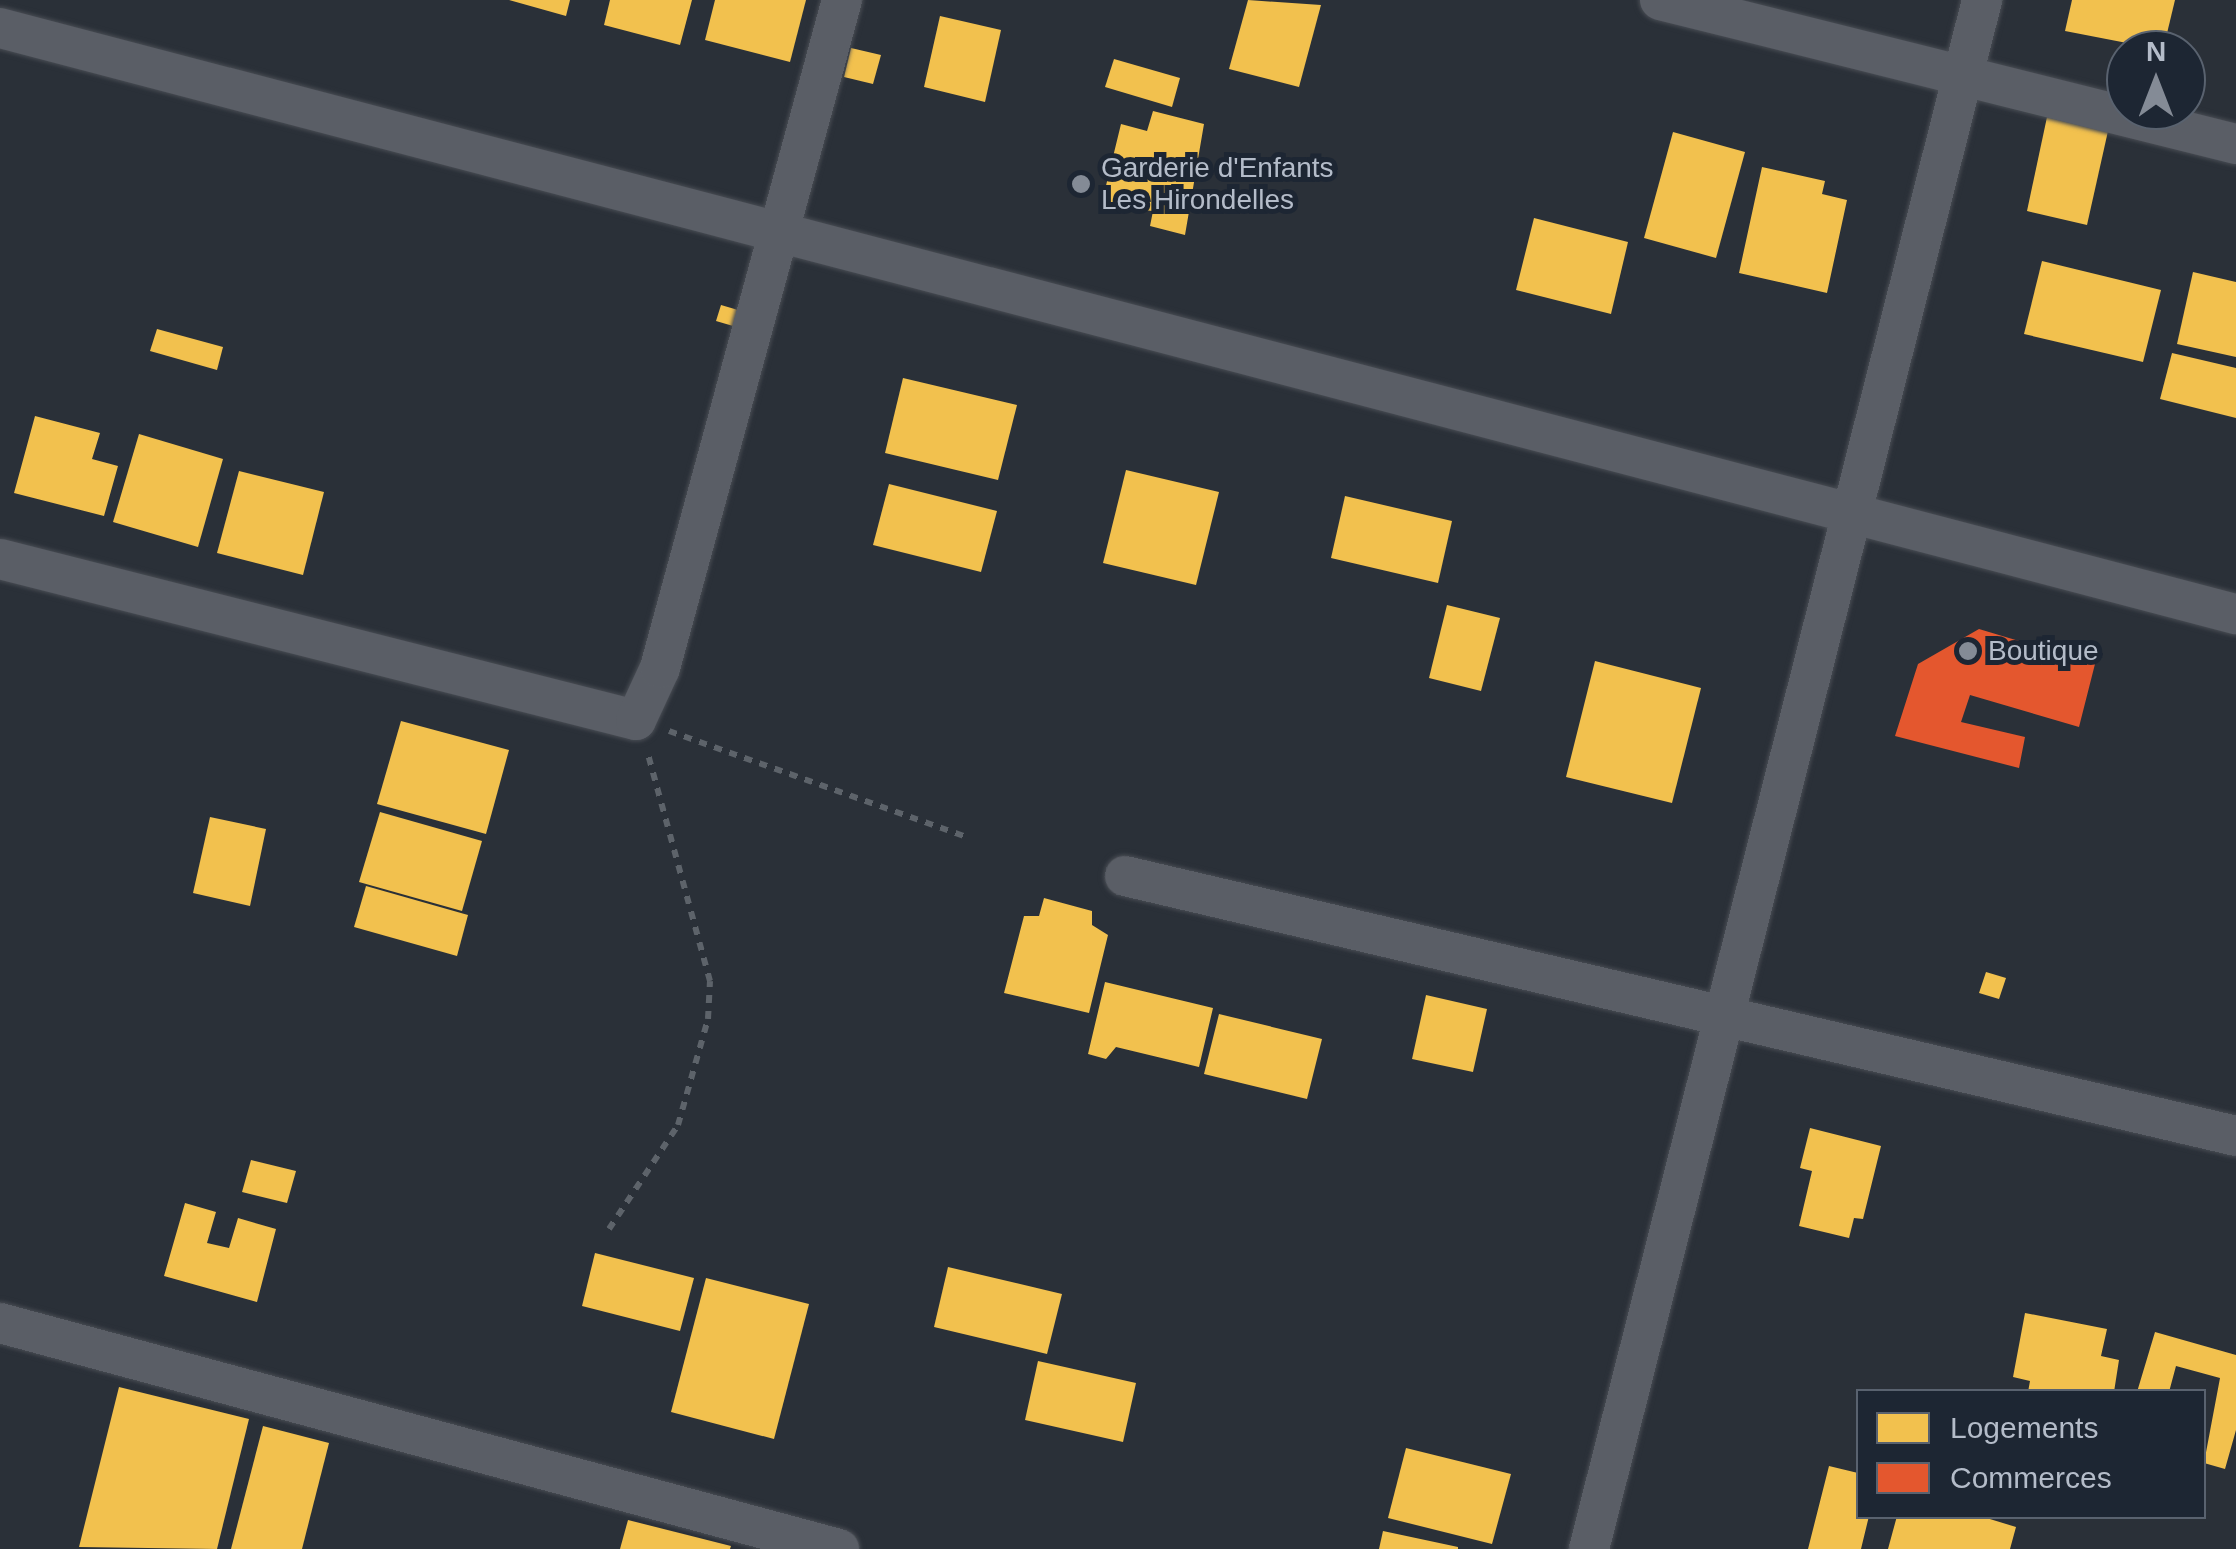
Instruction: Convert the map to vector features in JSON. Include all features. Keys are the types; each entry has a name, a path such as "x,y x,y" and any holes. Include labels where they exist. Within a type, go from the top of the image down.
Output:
{"street":[{"path":"0,559 636,720 660,668 842,0"},
{"path":"1588,1549 1730,1011 1982,0"},
{"path":"1679,3 2236,144"},
{"path":"0,28 2236,614"},
{"path":"1125,876 1730,1011 2236,1136"},
{"path":"0,1322 838,1549"}],"path":[{"path":"636,720 970,838"},
{"path":"609,1229 678,1125 708,1019 710,980 683,901 675,832 636,720"}],"building: Logements":[{"path":"509,0 570,0 566,16"},
{"path":"610,0 692,0 680,45 604,25"},
{"path":"715,0 806,0 790,62 705,40"},
{"path":"1248,0 1321,5 1299,87 1229,69"},
{"path":"2072,0 2175,0 2168,30 2106,30 2106,39 2065,31"},
{"path":"940,16 1001,30 985,102 924,87"},
{"path":"851,48 881,55 873,84 844,77"},
{"path":"1114,59 1180,78 1172,107 1105,87"},
{"path":"1153,111 1204,124 1185,235 1150,226 1153,211 1101,206 1121,124 1147,131"},
{"path":"2047,117 2108,131 2087,225 2027,211"},
{"path":"1673,132 1745,152 1716,258 1644,238"},
{"path":"1762,167 1825,181 1822,194 1847,200 1827,293 1739,273"},
{"path":"1534,218 1628,242 1611,314 1516,290"},
{"path":"2042,261 2161,290 2143,362 2024,334"},
{"path":"2193,272 2236,282 2236,357 2177,344"},
{"path":"721,305 738,310 733,326 716,321"},
{"path":"157,329 223,347 217,370 150,351"},
{"path":"2172,353 2236,368 2236,418 2160,399"},
{"path":"903,378 1017,405 998,480 885,453"},
{"path":"35,416 100,433 92,459 118,466 104,516 14,493"},
{"path":"139,434 223,459 198,547 113,522"},
{"path":"1126,470 1219,492 1196,585 1103,563"},
{"path":"239,471 324,492 303,575 217,553"},
{"path":"889,484 997,511 981,572 873,545"},
{"path":"1345,496 1452,521 1438,583 1331,558"},
{"path":"1447,605 1500,618 1481,691 1429,678"},
{"path":"1595,661 1701,688 1672,803 1566,777"},
{"path":"401,721 509,750 486,834 377,804"},
{"path":"380,812 482,841 462,911 359,882"},
{"path":"210,817 266,829 250,906 193,893"},
{"path":"366,886 468,915 457,956 354,927"},
{"path":"1044,898 1092,911 1092,925 1108,935 1089,1013 1004,993 1024,916 1039,916"},
{"path":"1986,972 2006,978 1999,999 1979,993"},
{"path":"1105,982 1213,1008 1199,1067 1116,1047 1106,1059 1088,1054"},
{"path":"1426,995 1487,1009 1473,1072 1412,1059"},
{"path":"1219,1014 1322,1039 1307,1099 1204,1074"},
{"path":"1810,1128 1881,1146 1863,1219 1854,1218 1849,1238 1799,1226 1812,1171 1800,1168"},
{"path":"251,1160 296,1171 287,1203 242,1192"},
{"path":"185,1203 216,1212 207,1243 229,1248 238,1218 276,1229 257,1302 164,1276"},
{"path":"595,1253 694,1278 680,1331 582,1306"},
{"path":"948,1267 1062,1294 1047,1354 934,1327"},
{"path":"706,1278 809,1304 774,1439 671,1412"},
{"path":"2025,1313 2107,1329 2101,1356 2119,1360 2114,1389 2029,1389 2030,1381 2013,1377"},
{"path":"2155,1332 2236,1355 2236,1430 2225,1469 2206,1464 2220,1378 2176,1366 2170,1389 2138,1389"},
{"path":"1038,1361 1136,1383 1123,1442 1025,1420"},
{"path":"119,1387 249,1419 217,1549 79,1547"},
{"path":"263,1426 329,1443 302,1549 231,1549"},
{"path":"1406,1448 1511,1474 1492,1544 1388,1518"},
{"path":"1829,1466 1856,1473 1856,1519 1868,1519 1861,1549 1808,1549"},
{"path":"1896,1519 1990,1519 2016,1527 2010,1549 1888,1549"},
{"path":"628,1520 731,1546 620,1549"},
{"path":"1383,1531 1458,1547 1458,1549 1379,1549"}],"building: Commerces":[{"path":"1979,629 2095,664 2079,727 1970,695 1961,722 2025,737 2019,768 1895,736 1918,664"}],"place":[{"name":"Garderie d'Enfants Les Hirondelles","path":"1081,184"},
{"name":"Boutique","path":"1968,651"}]}
